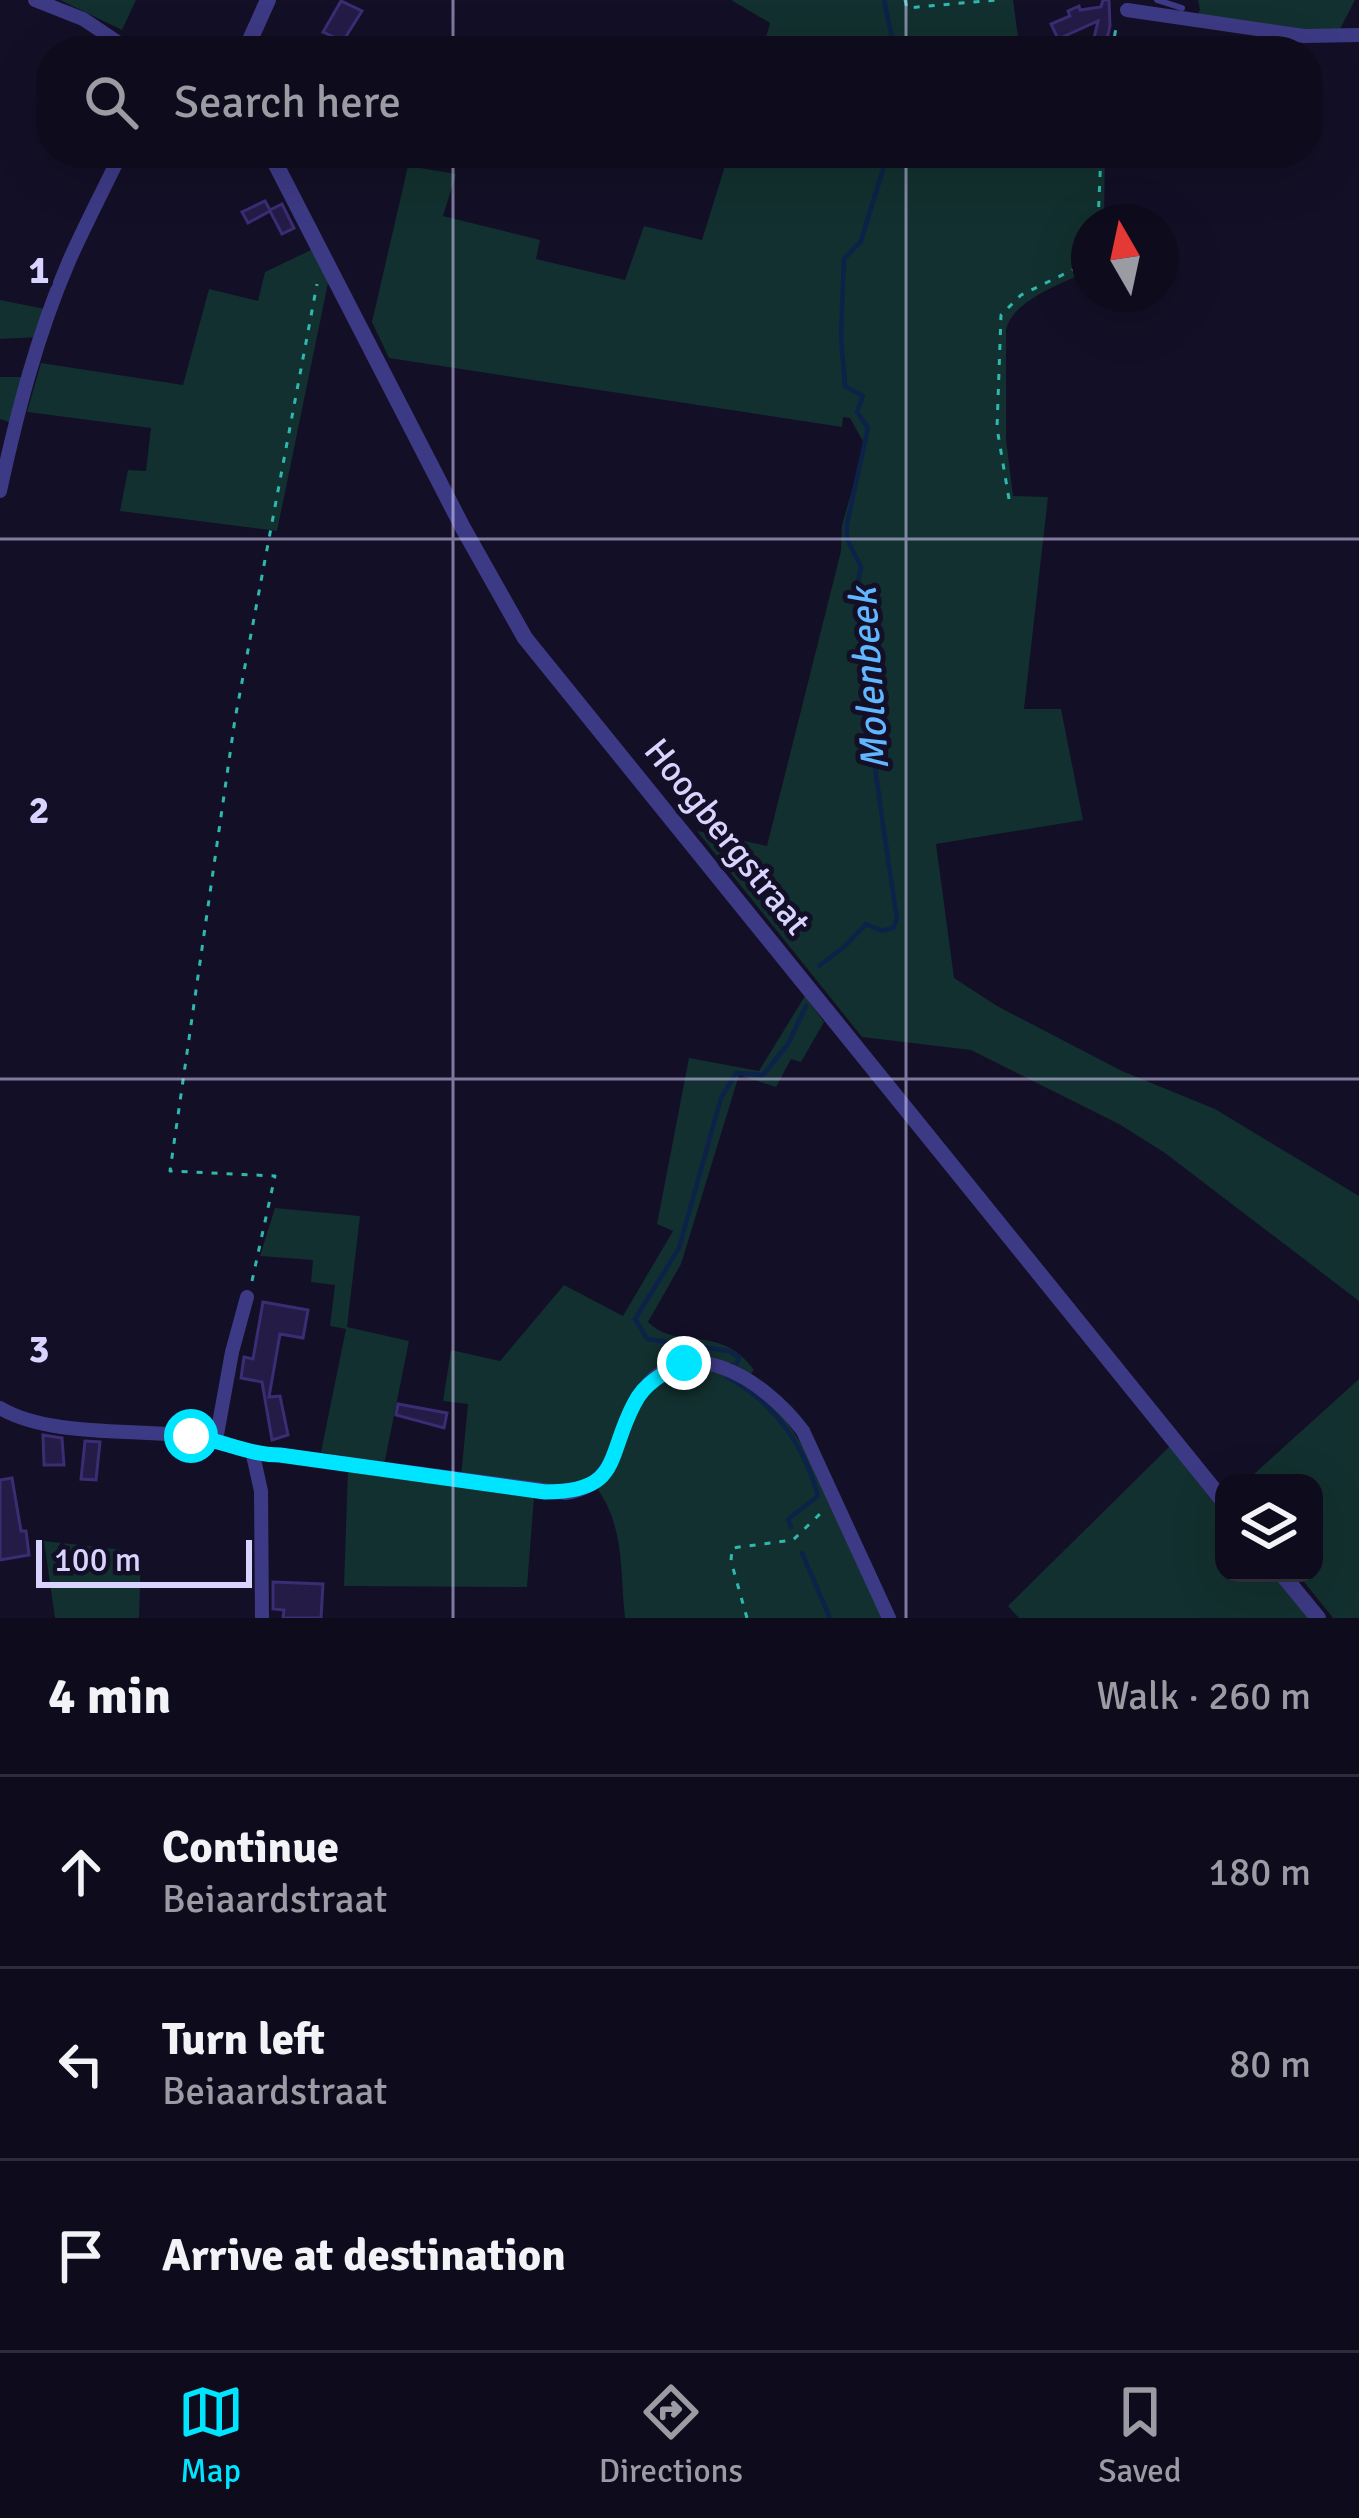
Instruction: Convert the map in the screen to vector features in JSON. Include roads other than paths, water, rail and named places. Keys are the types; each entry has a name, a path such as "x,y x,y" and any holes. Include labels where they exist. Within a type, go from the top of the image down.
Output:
{"street":[{"path":"35,0 82,19 108,36"},
{"path":"252,36 268,0"},
{"path":"1126,10 1182,9 1304,36 1359,35"},
{"path":"0,491 14,430 68,262 114,168"},
{"name":"Hoogbergstraat","path":"279,168 473,548 525,638 1215,1491"},
{"path":"216,1440 247,1298"},
{"path":"0,1408 43,1424 216,1440 253,1455 545,1492 583,1490 598,1482 612,1462 635,1401 648,1385 684,1363 709,1363 752,1380 803,1431 889,1618"},
{"path":"253,1455 261,1490 262,1618"},
{"path":"1289,1582 1318,1618"}],"lane":[{"path":"1157,0 1182,9"}],"waterway":[{"name":"Molenbeek","path":"884,0 892,36"},
{"name":"Molenbeek","path":"819,966 866,924 882,931 893,928 897,919 867,706 857,587 861,567 847,539 868,428 857,412 863,396 845,386 841,337 844,259 861,241 883,168"},
{"name":"Molenbeek","path":"737,1363 739,1357 729,1351 647,1339 635,1319 679,1248 721,1098 736,1073 763,1075 788,1044 806,1006"},
{"name":"Molenbeek","path":"727,1377 773,1412 804,1459 818,1496 788,1519 791,1527"},
{"name":"Molenbeek","path":"802,1553 830,1618"}]}
